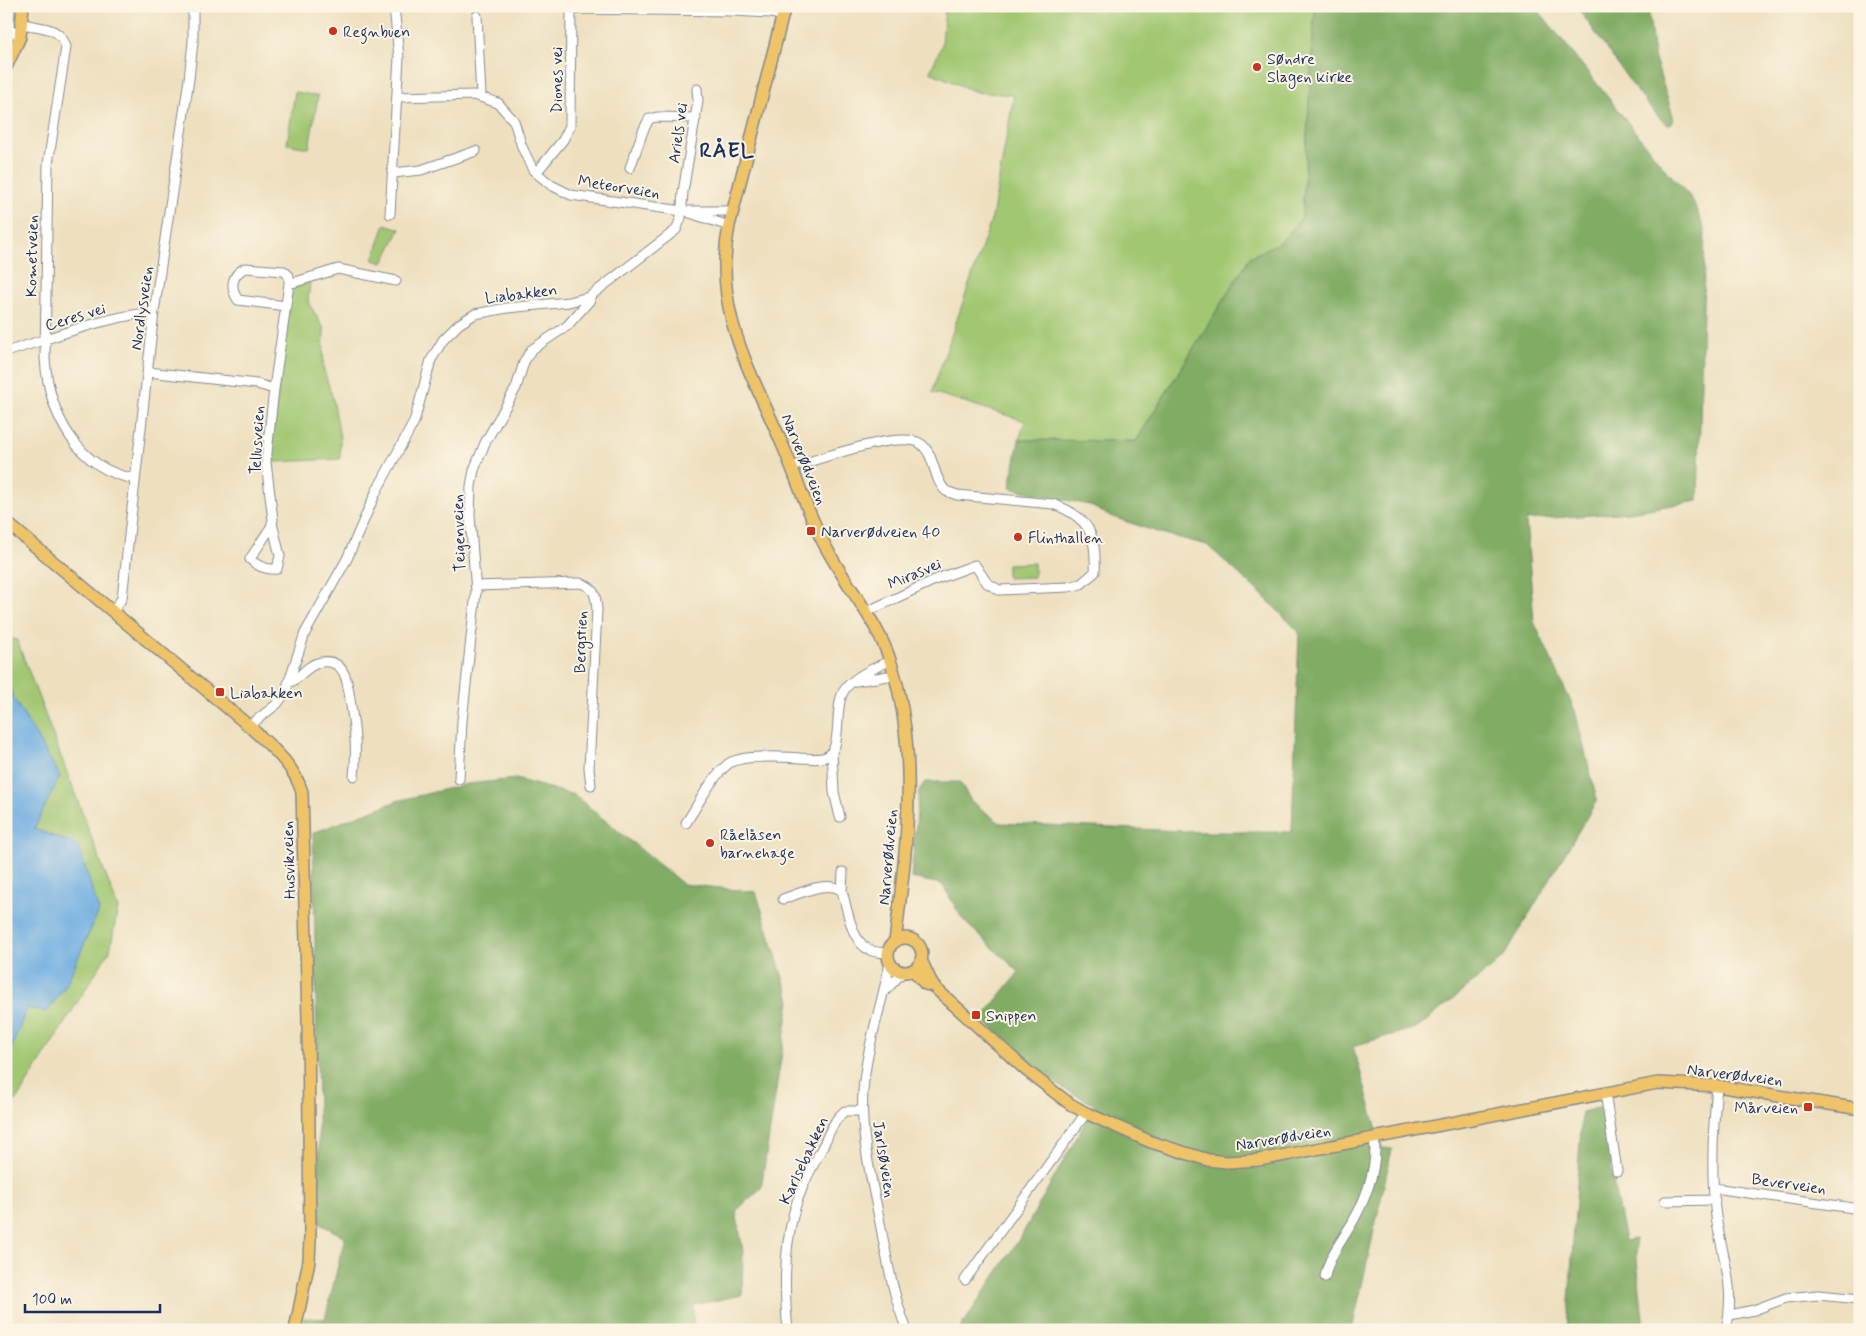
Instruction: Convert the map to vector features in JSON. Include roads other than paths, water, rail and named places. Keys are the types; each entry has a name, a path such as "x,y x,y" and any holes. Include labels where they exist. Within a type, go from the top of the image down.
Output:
{"main road":[{"path":"6,67 20,36 24,6"},
{"name":"Narverødveien","path":"783,11 729,226 723,271 728,307 742,352 792,467 820,538 866,612 895,675 901,705 908,814 898,917 891,952 908,971 925,984 933,986"},
{"name":"Husvikveien","path":"6,522 249,726 289,764 298,777 302,792 308,1019 310,1238 309,1261 295,1330"},
{"name":"Narverødveien","path":"898,917 911,939 919,945 921,960 933,986 1034,1077 1070,1104 1121,1130 1172,1150 1208,1160 1227,1162 1259,1160 1645,1084 1671,1082 1717,1086 1860,1109"},
{"path":"891,952 905,938 911,939"},
{"path":"908,971 921,960"}],"street":[{"path":"9,6 9,29 20,36"},
{"name":"Nordlysveien","path":"113,612 122,598 154,312 189,79 193,42 193,6"},
{"path":"390,214 399,57 394,6"},
{"path":"571,8 771,13 783,11"},
{"name":"Diones vei","path":"536,173 564,140 570,126 571,8"},
{"path":"477,16 481,96"},
{"name":"Kometveien","path":"22,24 56,31 63,37 66,47 47,182 45,359 55,411 67,434 90,458 102,467 121,476 135,479"},
{"name":"Ariels vei","path":"682,211 683,192 696,118 697,89"},
{"name":"Meteorveien","path":"398,97 481,96 498,103 510,115 517,127 528,160 536,173 551,185 571,195 682,211"},
{"path":"630,168 649,119 657,117 696,118"},
{"path":"393,173 421,170 476,151"},
{"path":"682,211 732,211"},
{"path":"682,211 729,226"},
{"name":"Liabakken","path":"249,726 277,704 289,683 305,633 347,559 376,492 414,422 431,360 442,340 459,324 475,314 506,308 569,302 589,297 673,234 680,222 682,211"},
{"path":"286,306 241,302 237,298 232,286 235,276 245,268 284,271 289,276 289,284 338,270 396,281"},
{"name":"Tellusveien","path":"272,523 250,559 261,568 271,570 277,568 280,556 272,523 266,462 289,284"},
{"name":"Teigenveien","path":"459,779 462,721 476,609 470,516 471,486 474,470 485,442 516,388 528,354 538,344 572,322 590,300 589,297"},
{"name":"Ceres vei","path":"6,352 46,340 61,333 132,314 154,312"},
{"name":"Tellusveien","path":"148,372 256,384 274,389"},
{"name":"Mirasvei","path":"792,467 882,441 911,439 922,444 946,491 957,495 1026,500 1060,506 1081,519 1089,528 1096,546 1095,572 1081,584 1068,587 999,590 987,583 975,565 937,579 866,612"},
{"name":"Bergstien","path":"476,586 580,583 594,591 597,610 589,768 591,785"},
{"path":"840,817 834,792 832,752 835,745 841,700 846,689 853,682 890,661"},
{"name":"Liabakken","path":"289,683 306,668 315,664 330,663 342,670 349,683 357,738 354,776"},
{"path":"853,682 895,675"},
{"path":"686,823 722,771 733,762 743,759 784,757 819,759 832,752"},
{"path":"843,872 842,892 855,934 863,948 877,954 891,952"},
{"path":"784,899 825,887 838,888 842,892"},
{"name":"Jarlsøveien","path":"891,952 885,991 869,1044 862,1111 866,1151 893,1286 907,1330"},
{"name":"Jarlsøveien","path":"885,991 908,971"},
{"path":"1717,1086 1713,1144 1714,1188 1720,1242 1731,1293 1730,1315 1726,1330"},
{"path":"1606,1092 1617,1171"},
{"name":"Karlsebakken","path":"788,1330 787,1270 790,1228 795,1210 813,1165 835,1122 846,1111 862,1111"},
{"path":"965,1280 1086,1112"},
{"path":"1325,1277 1332,1253 1354,1220 1372,1173 1376,1150 1374,1138"},
{"name":"Beverveien","path":"1714,1188 1860,1209"},
{"path":"1665,1201 1715,1200"},
{"path":"1730,1315 1754,1310 1786,1298 1818,1295 1860,1299"}],"water":[{"path":"6,675 14,699 60,776 34,829 78,845 99,911 66,985 47,1012 27,1008 6,1062"}],"place":[{"name":"Regnbuen","path":"333,31"},
{"name":"Søndre Slagen kirke","path":"1257,67"},
{"name":"Narverødveien 40","path":"811,531"},
{"name":"Flinthallen","path":"1018,537"},
{"name":"Liabakken","path":"220,692"},
{"name":"Råelåsen barnehage","path":"710,843"},
{"name":"Snippen","path":"976,1015"},
{"name":"Mårveien","path":"1808,1107"}],"district":[{"name":"RÅEL","path":"727,150"}]}
